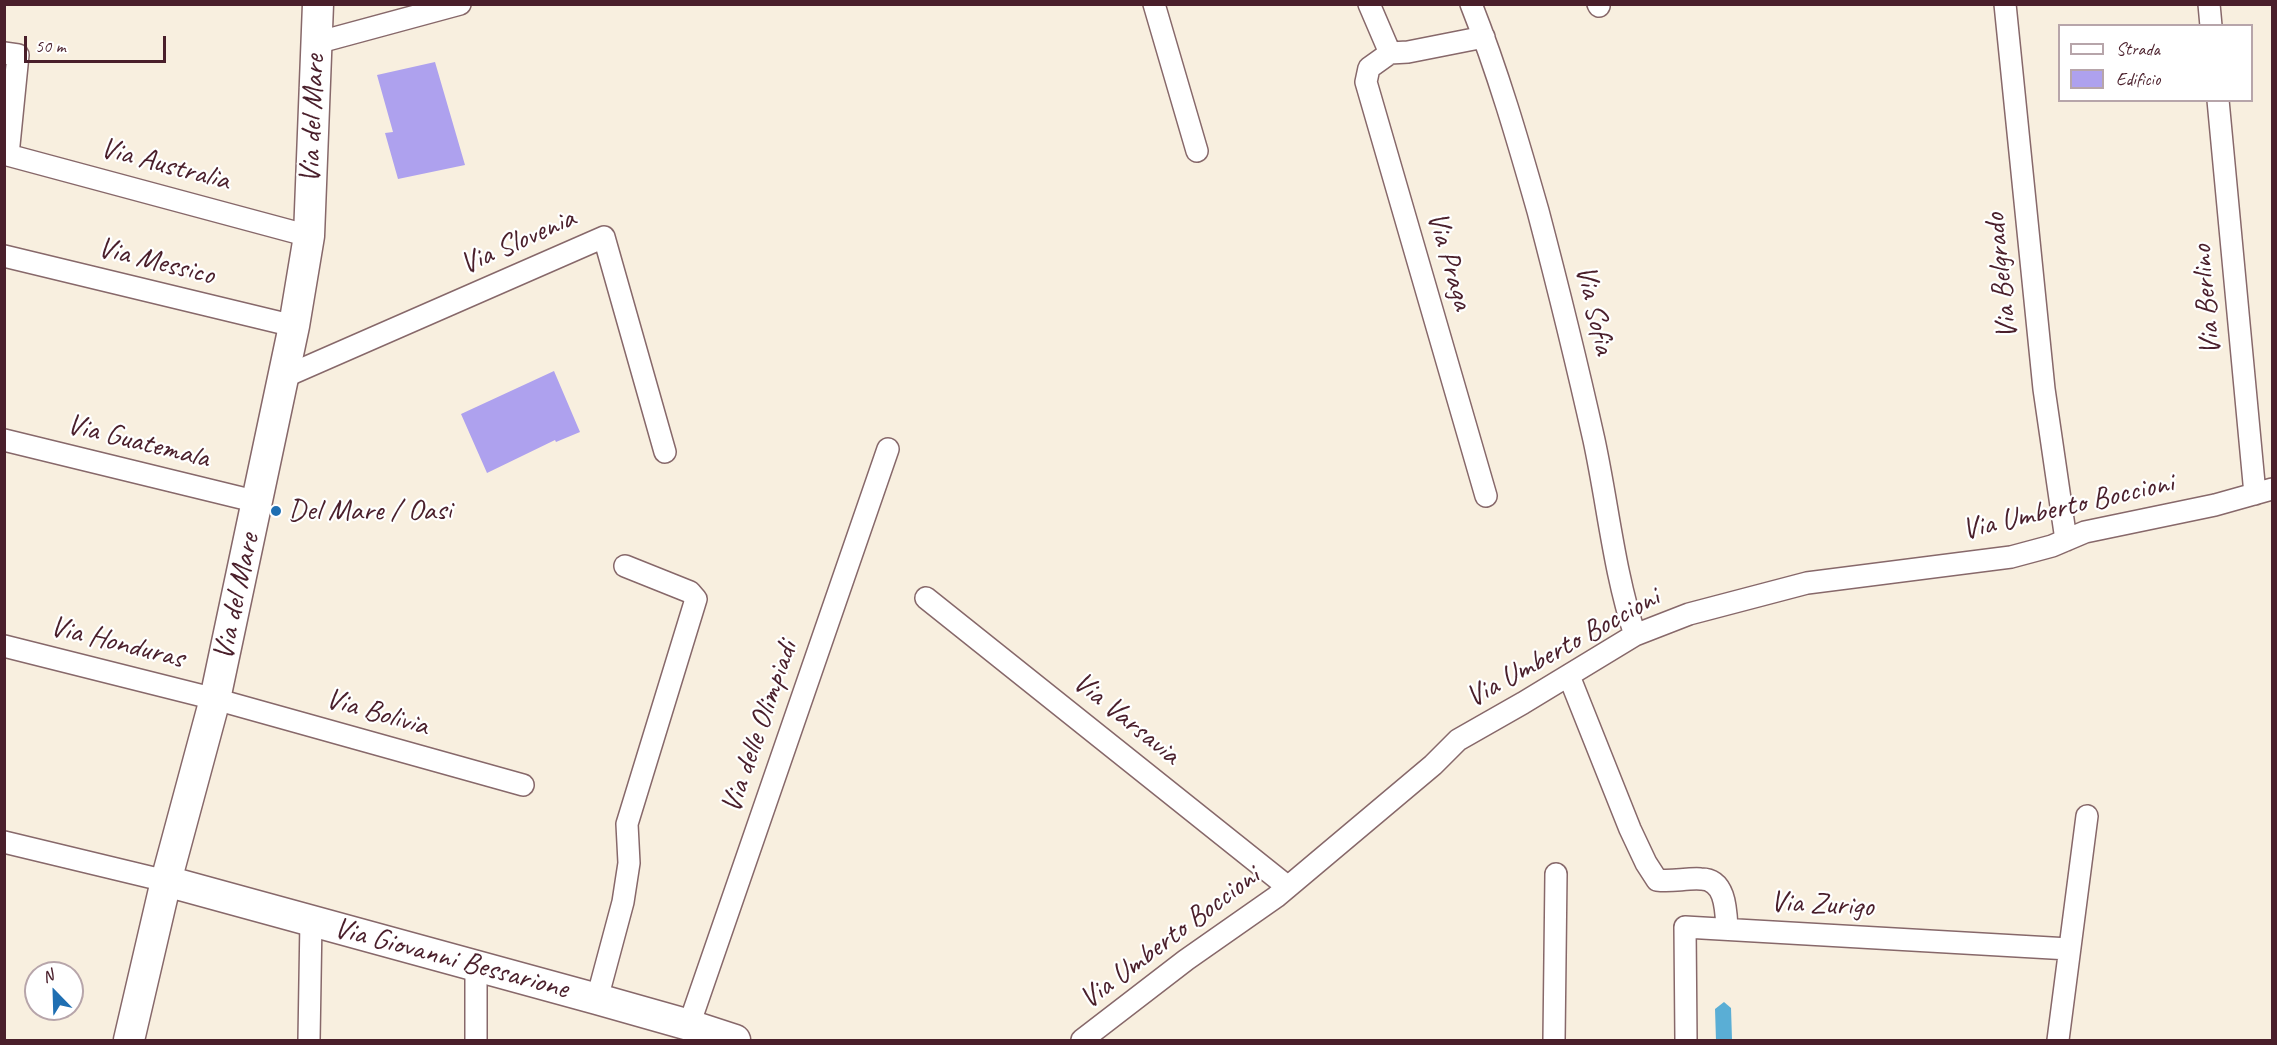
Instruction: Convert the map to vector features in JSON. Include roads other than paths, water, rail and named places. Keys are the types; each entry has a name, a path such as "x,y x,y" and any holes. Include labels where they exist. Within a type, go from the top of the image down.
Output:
{"street":[{"name":"Via del Mare","path":"129,1041 166,882 215,699 294,326 309,236 318,4"},
{"path":"316,43 460,4"},
{"path":"1154,4 1197,151"},
{"path":"1369,4 1390,53 1484,37"},
{"name":"Via Sofia","path":"1471,4 1515,128 1554,272 1594,441 1624,603 1635,635"},
{"name":"Via Belgrado","path":"2005,4 2044,389 2066,540"},
{"path":"2209,4 2211,24"},
{"name":"Via Praga","path":"1390,53 1369,68 1366,82 1486,496"},
{"path":"6,154 11,54"},
{"name":"Via Berlino","path":"2218,102 2264,491"},
{"name":"Via Australia","path":"6,154 309,236"},
{"name":"Via Slovenia","path":"284,377 604,237 665,452"},
{"name":"Via Messico","path":"4,256 294,326"},
{"name":"Via Guatemala","path":"4,440 258,502"},
{"name":"Via delle Olimpiadi","path":"689,1025 888,448"},
{"name":"Via Umberto Boccioni","path":"1082,1041 1186,960 1288,886 1433,765 1458,740 1635,635 1689,614 1807,583 2011,557 2052,546 2085,532 2215,505 2264,491"},
{"path":"597,999 623,902 628,863 627,824 696,598 690,592 625,567"},
{"name":"Via Varsavia","path":"926,598 1288,886"},
{"name":"Via Honduras","path":"4,646 215,699"},
{"path":"1569,676 1612,787 1646,863 1657,880 1671,882 1703,878 1717,886 1725,902 1727,929"},
{"name":"Via Bolivia","path":"215,699 523,785"},
{"path":"2058,1041 2087,816"},
{"path":"4,842 166,882"},
{"path":"1554,1041 1556,874"},
{"name":"Via Giovanni Bessarione","path":"166,882 597,999 689,1025 735,1041"},
{"path":"309,1041 311,920"},
{"name":"Via Zurigo","path":"1686,1041 1685,927 2069,949"},
{"path":"476,1041 477,966"}],"water":[{"path":"1724,1002 1731,1008 1732,1040 1716,1040 1715,1009"}],"place":[{"name":"Del Mare / Oasi","path":"276,511"}]}
